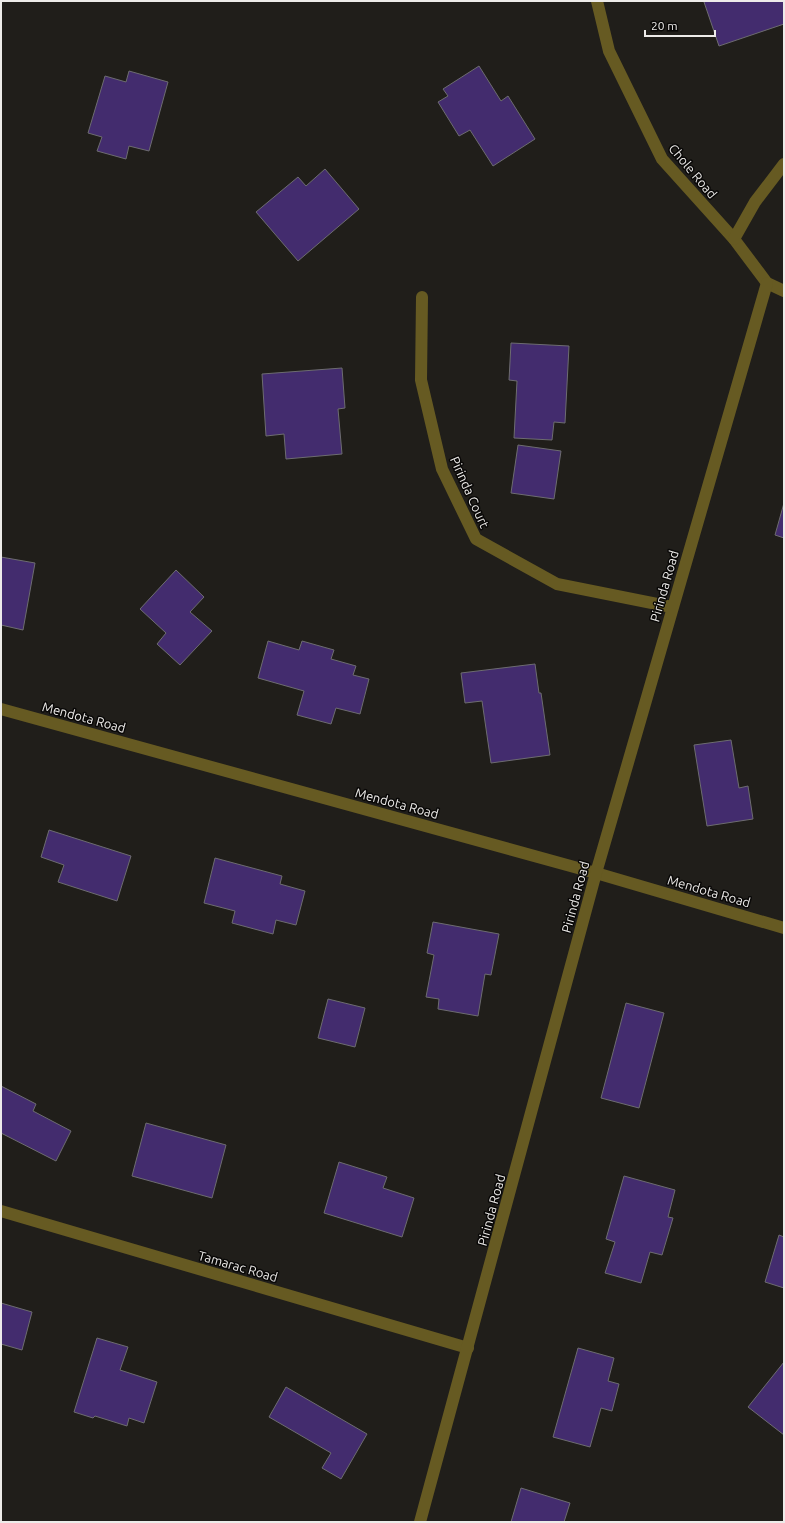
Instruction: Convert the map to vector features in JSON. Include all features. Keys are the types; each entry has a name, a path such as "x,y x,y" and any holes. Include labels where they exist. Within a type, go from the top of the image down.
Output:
{"street":[{"name":"Chole Road","path":"597,1 609,51 662,159 734,239 767,283 784,291"},
{"path":"734,239 755,202 784,164"},
{"name":"Pirinda Road","path":"420,1522 596,873 767,283"},
{"name":"Pirinda Court","path":"422,297 421,380 442,469 476,539 557,584 672,607"},
{"name":"Mendota Road","path":"1,709 596,873 784,928"},
{"name":"Tamarac Road","path":"1,1211 468,1348"}],"building":[{"path":"784,1 784,24 719,46 704,2"},
{"path":"479,66 501,101 508,96 535,139 493,166 470,130 459,136 438,102 448,96 443,89"},
{"path":"129,71 168,82 149,151 129,146 126,159 97,151 102,137 88,133 105,76 126,82"},
{"path":"325,169 359,209 298,261 256,212 298,177 306,186"},
{"path":"511,343 569,346 565,423 554,422 552,440 514,438 517,381 509,380"},
{"path":"342,368 345,408 338,409 342,454 286,459 284,434 266,436 262,374"},
{"path":"518,445 561,451 554,499 511,493"},
{"path":"784,503 784,538 775,535"},
{"path":"1,557 35,563 23,630 1,625"},
{"path":"176,570 204,597 190,612 212,631 180,665 157,644 166,633 140,609"},
{"path":"268,641 299,650 302,641 334,650 331,659 356,666 353,675 369,679 360,714 336,708 331,724 297,715 304,691 258,678"},
{"path":"535,664 539,693 541,693 550,755 491,763 482,701 465,703 461,673"},
{"path":"731,740 739,788 748,786 753,819 707,826 694,745"},
{"path":"49,830 131,856 117,901 58,882 64,865 41,857"},
{"path":"215,858 282,876 280,884 305,891 296,925 276,920 273,934 232,923 235,911 204,903"},
{"path":"433,922 499,934 491,975 485,974 478,1016 438,1009 439,999 426,997 434,955 427,953"},
{"path":"328,999 365,1008 355,1047 318,1038"},
{"path":"626,1003 664,1013 639,1108 601,1098"},
{"path":"1,1086 36,1104 33,1111 71,1131 56,1161 1,1133"},
{"path":"146,1123 226,1145 212,1198 132,1176"},
{"path":"339,1162 387,1177 383,1188 414,1198 402,1237 324,1213"},
{"path":"624,1176 675,1190 668,1217 673,1218 662,1255 650,1252 641,1283 605,1273 615,1242 606,1239"},
{"path":"779,1235 784,1237 784,1288 765,1282"},
{"path":"1,1303 32,1312 22,1350 1,1344"},
{"path":"97,1338 128,1347 120,1370 157,1382 144,1423 129,1418 127,1426 95,1416 93,1418 74,1412"},
{"path":"578,1348 614,1358 608,1381 619,1384 612,1411 601,1408 590,1447 553,1437"},
{"path":"784,1362 784,1435 748,1407"},
{"path":"286,1387 367,1434 341,1479 322,1468 331,1453 269,1417"},
{"path":"521,1488 570,1503 564,1522 511,1522"}]}
